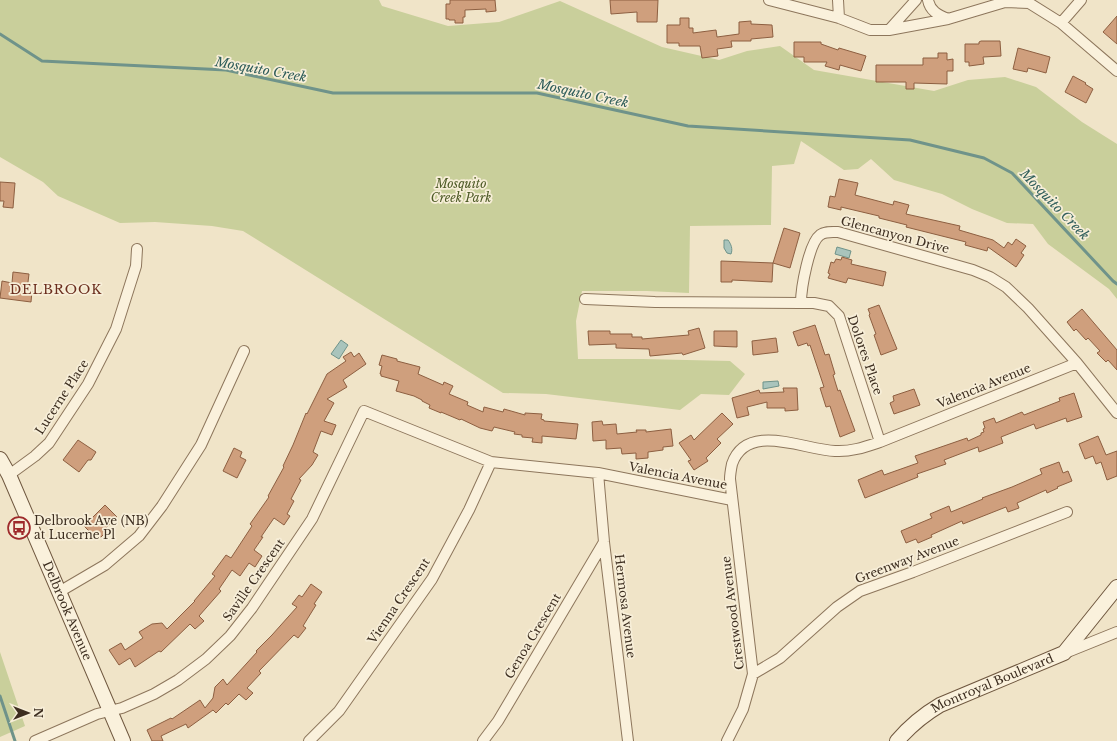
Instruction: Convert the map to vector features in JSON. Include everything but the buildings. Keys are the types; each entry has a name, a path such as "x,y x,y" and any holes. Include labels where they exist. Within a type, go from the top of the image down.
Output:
{"street":[{"path":"769,0 838,18 870,30 889,30 948,19 1004,2 1029,3 1061,23 1117,71"},
{"path":"838,0 838,18"},
{"path":"889,30 916,0"},
{"path":"928,0 929,6 936,14 948,19"},
{"path":"1061,23 1081,0"},
{"name":"Glencanyon Drive","path":"800,303 802,283 814,240 821,233 838,232 973,270 990,277 1006,287 1028,308 1077,363 1117,413"},
{"name":"Lucerne Place","path":"9,475 36,456 49,443 88,384 116,329 136,266 136,249"},
{"path":"585,299 655,302 800,303"},
{"name":"Dolores Place","path":"800,303 814,303 829,306 838,316 880,442"},
{"path":"59,592 105,565 139,536 162,506 201,446 244,351"},
{"name":"Valencia Avenue","path":"364,411 491,462 598,473 732,500 730,480 732,464 738,452 747,444 760,440 835,451 856,450 880,442 1077,363"},
{"name":"Saville Crescent","path":"35,741 96,714 122,708 154,694 178,680 206,659 230,636 252,608 312,519 364,411"},
{"name":"Delbrook Avenue","path":"0,460 9,475 123,741"},
{"name":"Vienna Crescent","path":"309,741 340,711 432,578 469,510 491,462"},
{"name":"Hermosa Avenue","path":"598,473 604,542 628,741"},
{"name":"Crestwood Avenue","path":"727,741 743,709 753,674 732,500"},
{"name":"Greenway Avenue","path":"753,674 780,658 837,607 860,591 1067,512"},
{"name":"Genoa Crescent","path":"483,741 498,721 604,542"},
{"name":"Montroyal Boulevard","path":"897,741 908,728 923,715 940,705 1064,654 1117,587"},
{"path":"1064,654 1117,632"}],"green space":[{"name":"Mosquito Creek Park","path":"0,0 379,0 382,6 448,26 499,22 560,1 662,47 719,60 747,51 780,46 814,70 934,91 968,80 1005,77 1036,87 1082,122 1117,144 1117,299 1109,289 1048,244 1033,224 1007,223 972,209 942,194 894,180 871,159 858,169 844,170 801,141 794,164 772,166 771,225 690,226 689,293 647,291 582,291 576,321 578,359 730,361 745,374 729,395 701,394 680,410 546,394 503,393 243,231 212,226 155,222 120,223 58,196 43,182 0,157"},
{"path":"0,652 25,726 0,737"}],"water":[{"path":"724,240 728,240 730,243 732,248 731,254 727,253 724,248"},
{"path":"837,247 851,251 849,258 835,254"},
{"path":"341,340 348,345 339,359 331,354"},
{"path":"778,381 779,386 763,389 763,382"}],"waterway":[{"name":"Mosquito Creek","path":"0,34 42,61 226,70 333,93 537,93 688,126 910,140 984,158 1012,173 1117,284"},
{"path":"0,696 15,741"}],"place":[{"name":"Delbrook Ave (NB) at Lucerne Pl","path":"19,528"}],"district":[{"name":"DELBROOK","path":"56,289"}]}
